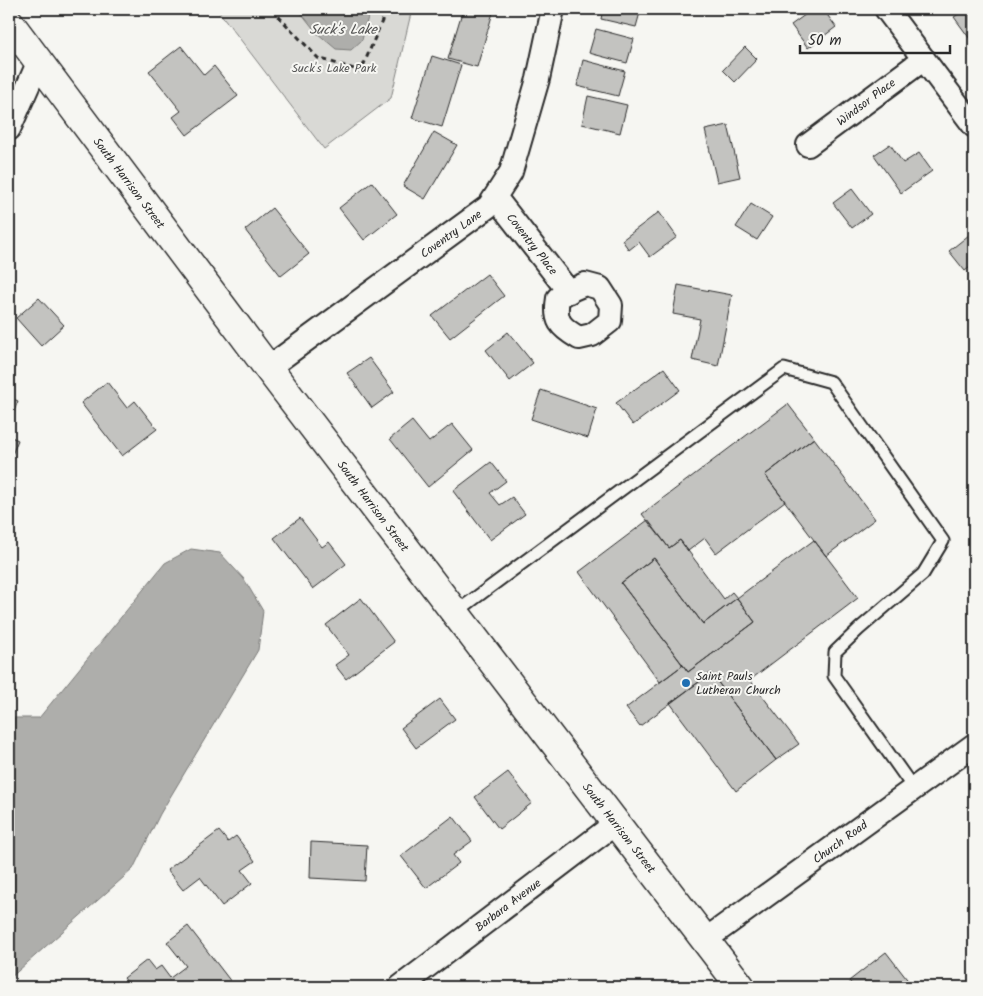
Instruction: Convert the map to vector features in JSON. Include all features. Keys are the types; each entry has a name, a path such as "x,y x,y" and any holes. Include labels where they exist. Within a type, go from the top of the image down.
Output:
{"main road":[{"name":"South Harrison Street","path":"9,22 268,368 741,987"}],"street":[{"name":"Coventry Lane","path":"268,368 490,206 511,172 538,79 553,9"},
{"path":"886,9 974,126"},
{"name":"Windsor Place","path":"808,145 924,59"},
{"path":"9,129 38,61"},
{"name":"Coventry Place","path":"495,197 569,292"},
{"name":"Church Road","path":"705,940 974,745"},
{"name":"Barbara Avenue","path":"400,987 616,823"}],"lane":[{"path":"455,613 784,369 831,382 943,541 923,574 835,652 834,676 914,789"}],"path":[{"path":"273,9 318,58 361,71 387,9"}],"green space":[{"name":"Suck's Lake Park","path":"217,9 412,9 391,98 324,149"}],"water":[{"name":"Suck's Lake","path":"298,9 370,9 362,40 351,50 336,49 317,33"},
{"path":"191,549 220,553 244,579 263,611 258,650 160,814 133,869 9,979 9,716 13,718 39,718 165,563"}],"building":[{"path":"463,9 494,9 477,67 448,59"},
{"path":"603,9 641,9 636,27 601,19"},
{"path":"813,9 823,9 836,27 808,48 791,25"},
{"path":"966,9 974,9 974,36 970,39 954,17"},
{"path":"596,29 634,39 627,63 589,53"},
{"path":"181,46 204,75 214,66 238,96 187,135 173,117 181,111 149,71"},
{"path":"745,47 757,59 735,82 723,70"},
{"path":"432,56 461,65 442,127 412,118"},
{"path":"583,60 625,71 618,96 577,86"},
{"path":"588,96 627,105 620,133 582,124"},
{"path":"728,125 740,177 717,182 705,130"},
{"path":"434,132 457,145 425,199 403,186"},
{"path":"890,144 903,163 919,153 932,171 901,193 874,155"},
{"path":"372,182 397,214 364,240 339,208"},
{"path":"852,189 871,214 852,228 833,203"},
{"path":"751,204 772,217 757,240 736,227"},
{"path":"272,208 309,254 281,276 245,230"},
{"path":"659,212 677,237 650,257 639,242 629,250 622,240"},
{"path":"974,231 974,264 965,271 949,251"},
{"path":"487,274 504,296 450,338 432,316"},
{"path":"678,285 732,295 718,366 692,360 700,319 673,314"},
{"path":"39,298 64,325 41,346 16,318"},
{"path":"508,332 533,363 510,381 486,350"},
{"path":"369,358 394,392 372,408 347,373"},
{"path":"664,368 680,390 633,425 616,403"},
{"path":"107,382 127,408 135,401 157,429 122,456 81,403"},
{"path":"541,390 597,409 588,438 531,419"},
{"path":"9,397 18,401 9,423"},
{"path":"788,404 814,438 765,475 785,501 716,553 705,538 688,551 680,540 669,548 642,514"},
{"path":"412,421 429,442 452,424 473,450 428,487 390,439"},
{"path":"9,436 18,440 9,462"},
{"path":"814,438 875,519 826,556 765,475"},
{"path":"491,462 506,481 490,493 500,505 512,497 525,514 490,540 453,491"},
{"path":"300,518 322,547 329,542 346,564 313,589 274,538"},
{"path":"648,520 669,548 680,540 724,599 732,592 737,598 703,624 654,558 621,583 683,665 660,682 579,572"},
{"path":"814,540 858,598 750,680 799,744 776,760 711,673 640,726 626,708 683,665 688,672 755,622 737,598"},
{"path":"654,558 703,624 737,598 755,622 688,672 621,583"},
{"path":"361,598 394,642 346,679 335,665 349,655 326,625"},
{"path":"711,673 776,760 736,791 670,703"},
{"path":"440,699 455,719 416,748 401,728"},
{"path":"508,772 532,803 499,829 475,797"},
{"path":"453,816 472,841 453,855 459,863 426,888 401,856"},
{"path":"219,831 228,842 236,836 255,861 242,870 252,883 222,906 200,877 183,890 167,870"},
{"path":"311,842 367,845 365,881 310,878"},
{"path":"188,926 235,987 131,987 124,978 147,960 155,970 161,966 170,978 186,966 167,942"},
{"path":"886,952 913,987 854,987 849,981"}],"place":[{"name":"Saint Pauls Lutheran Church","path":"686,683"}]}
